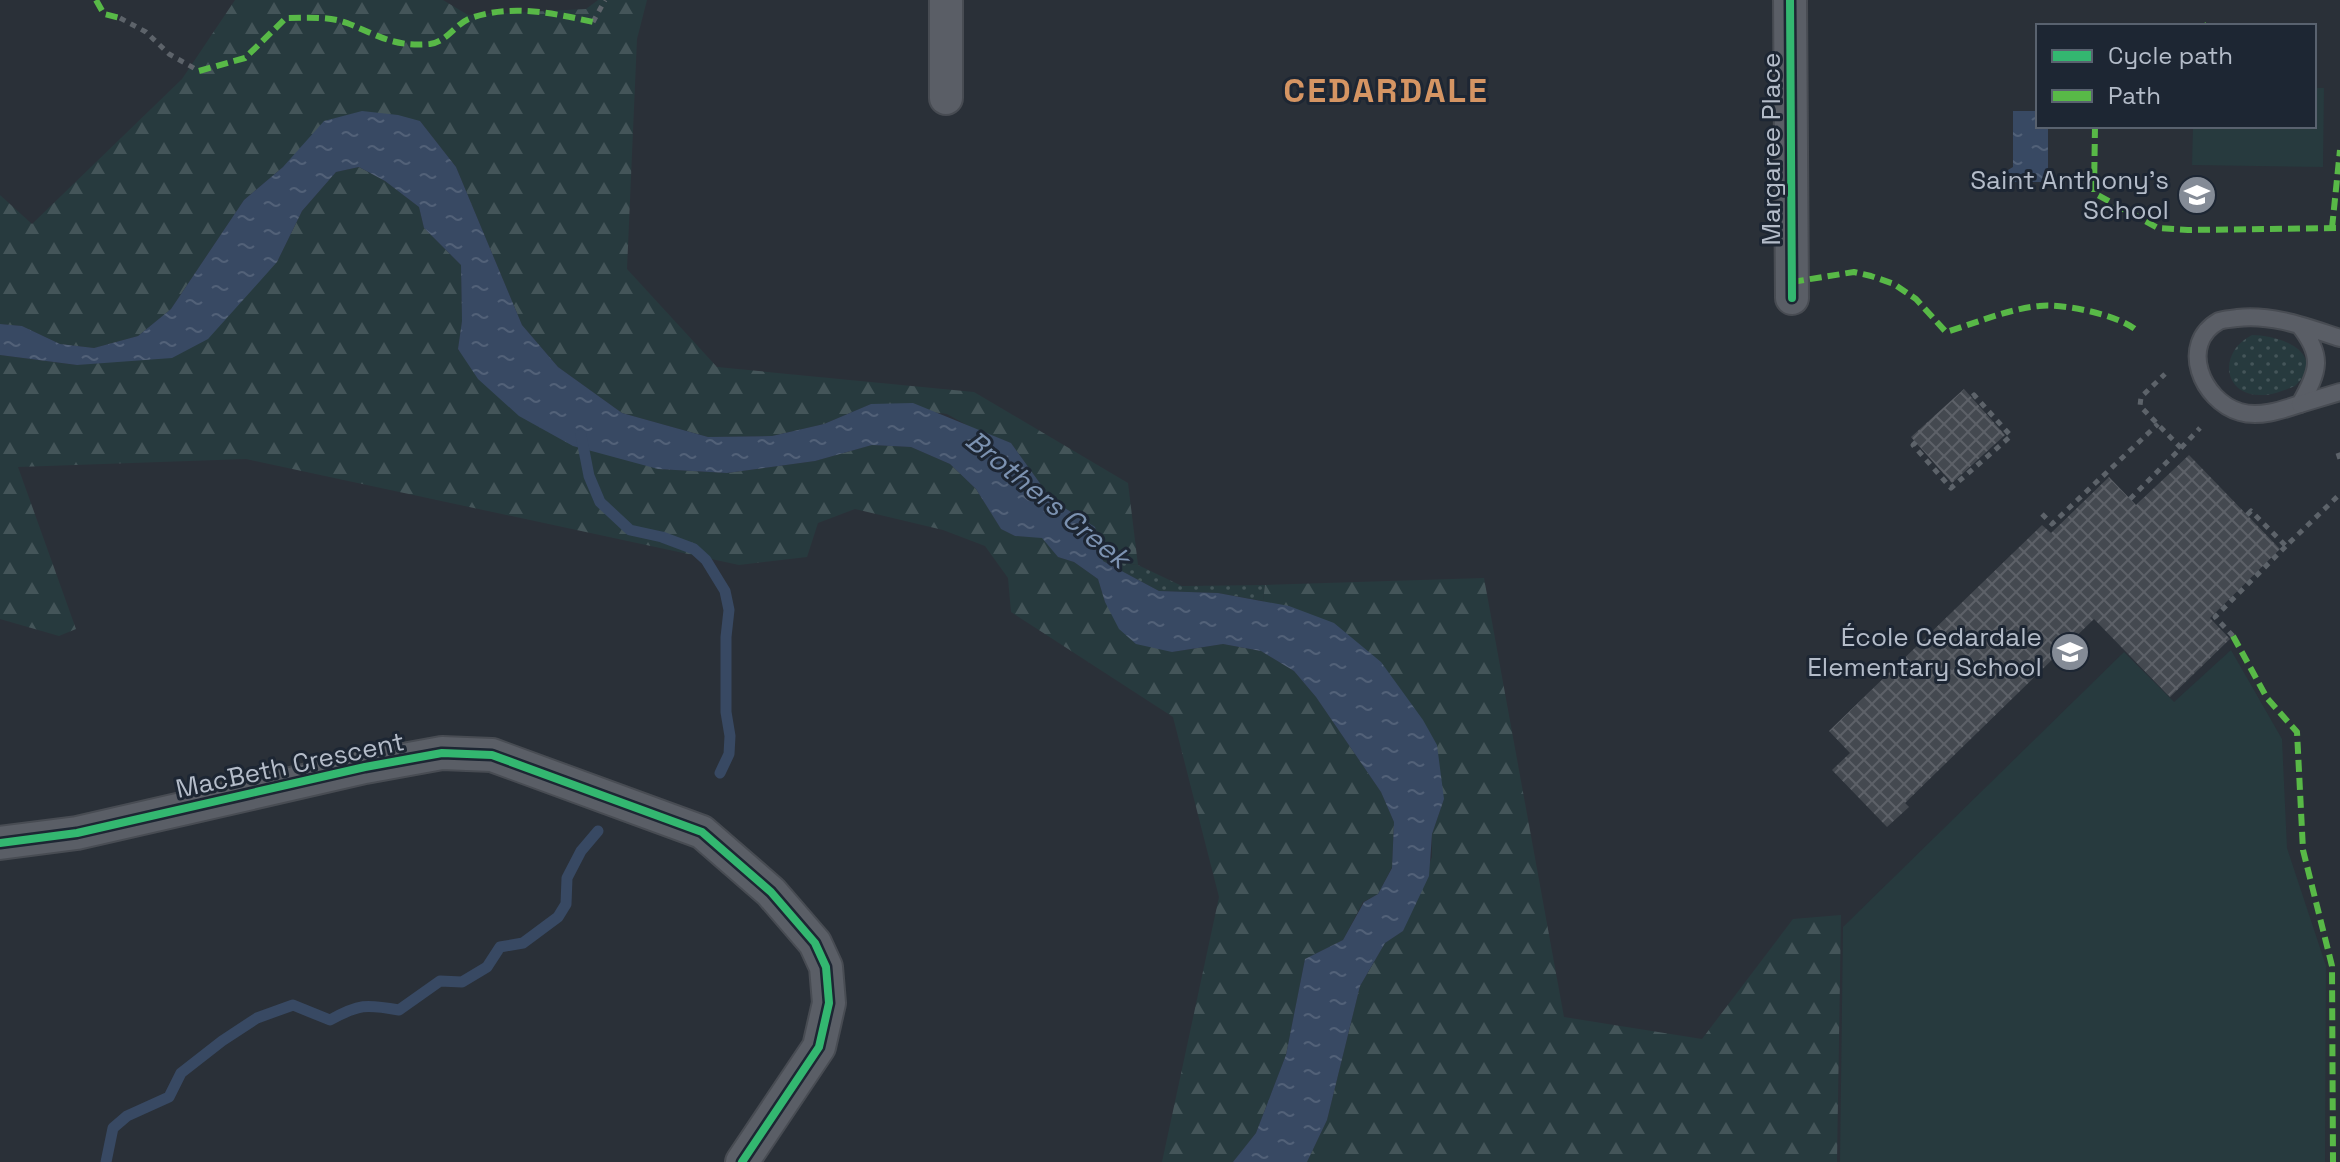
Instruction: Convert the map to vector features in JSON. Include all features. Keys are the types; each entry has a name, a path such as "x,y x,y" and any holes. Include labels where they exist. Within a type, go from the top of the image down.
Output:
{"street":[{"path":"946,0 946,98"},
{"name":"Margaree Place","path":"1790,0 1792,298"},
{"name":"MacBeth Crescent","path":"0,843 77,833 365,767 442,753 492,755 702,832 771,892 815,943 826,967 829,1003 819,1047 742,1162"}],"lane":[{"path":"2340,338 2260,316 2220,320 2201,339 2198,370 2214,399 2241,413 2276,413 2340,392"},
{"path":"2299,325 2311,339 2317,357 2314,380 2300,404"}],"path":[{"path":"593,22 605,0"},
{"path":"120,18 146,32 169,54 199,71"},
{"path":"2165,374 2141,397 2140,406 2181,448"},
{"path":"1916,442 1913,445 1951,488 2011,436 1974,395 1972,398"},
{"path":"2042,514 2054,526 2158,424"},
{"path":"2130,499 2200,428"},
{"path":"2233,636 2215,617 2340,494"},
{"path":"2247,515 2251,511 2278,542 2286,546"}],"green space":[{"path":"235,0 443,0 468,15 586,9 598,0 647,0 637,39 627,269 717,367 974,392 1128,483 1138,565 1103,561 1094,527 1052,500 1011,443 974,429 947,414 871,404 824,424 772,436 708,437 622,413 558,367 522,325 456,167 420,121 283,167 244,200 171,309 138,336 94,348 60,344 22,326 0,324 0,195 32,224 182,79"},
{"path":"2316,88 2324,88 2323,167 2192,165 2193,128 2316,128"},
{"path":"359,167 385,181 419,207 424,228 461,265 462,321 458,350 658,469 727,473 815,461 872,445 911,447 950,464 976,489 1001,529 1015,536 1042,537 1058,557 1074,562 1098,579 1105,602 1172,652 1223,644 1261,651 1294,671 1316,697 1381,792 1394,822 1392,867 1378,894 1363,902 1343,940 1305,959 1286,1055 1256,1133 1233,1162 1162,1162 1219,897 1173,717 1011,612 1008,578 985,546 943,530 855,509 818,523 807,557 739,565 246,459 18,467 76,629 59,636 0,619 0,355 76,365 95,363 277,262 302,211 336,172"},
{"path":"2252,335 2287,342 2304,355 2307,364 2295,386 2264,395 2247,393 2238,388 2229,371 2230,361 2241,342"},
{"path":"1103,561 1138,565 1182,586 1265,585 1263,601 1218,593 1159,591"},
{"path":"1484,578 1564,1017 1702,1039 1793,919 1841,915 1837,1162 1307,1162 1327,1120 1360,986 1385,943 1403,931 1432,857 1432,834 1444,799 1263,601 1265,585"},
{"path":"2231,650 2282,739 2287,848 2326,966 2325,1162 1840,1162 1843,927 2124,652 2174,702"}],"water":[{"name":"Brothers Creek","path":"362,111 420,121 456,167 522,325 558,367 622,413 708,437 772,436 824,424 871,404 913,403 1011,443 1052,500 1095,527 1103,561 1159,591 1218,593 1289,606 1334,623 1381,662 1437,745 1444,799 1432,834 1429,876 1403,931 1385,943 1360,986 1327,1120 1307,1162 1233,1162 1256,1133 1286,1055 1305,959 1343,940 1364,902 1378,894 1392,868 1394,822 1381,792 1316,697 1294,671 1261,651 1223,644 1172,652 1136,644 1119,629 1105,602 1098,579 1074,562 1058,557 1042,538 1015,536 1001,529 976,489 950,464 911,447 872,445 815,461 727,473 658,469 573,446 519,416 478,379 458,349 462,321 461,265 424,228 419,207 385,181 359,167 336,172 302,211 277,262 208,339 172,358 77,365 0,355 0,324 22,326 60,344 94,348 138,336 171,309 244,200 283,167 324,121"},
{"path":"2013,111 2036,111 2036,128 2048,128 2048,182 2012,182 2008,179 2008,170 2013,167"}],"building":[{"path":"1964,389 2005,435 1952,483 1911,437"},
{"path":"2189,455 2280,549 2210,618 2230,639 2170,697 2094,619 1905,803 1909,807 1887,827 1832,770 1850,753 1829,731 2042,525 2051,533 2109,477 2136,505"}],"waterway":[{"path":"581,435 589,476 600,502 630,530 694,549 706,560 725,591 729,610 726,712 730,736 729,754 720,773"},
{"path":"106,1162 113,1128 127,1116 169,1097 181,1073 257,1018 293,1005 330,1020 363,1007 399,1010 440,981 462,982 487,967 500,947 523,943 558,917 566,904 567,878 581,851 598,831"}],"marked path":[{"path":"96,0 104,14 120,18"},
{"path":"199,71 245,58 286,18 333,19 406,44 436,43 471,18 502,11 548,13 593,22"},
{"path":"2095,128 2094,193 2158,228 2340,228"},
{"path":"2332,228 2340,150"},
{"path":"1792,282 1854,272 1871,276 1894,284 1916,299 1946,332 2039,306 2075,308 2104,315 2136,330"},
{"path":"2233,636 2267,698 2297,732 2303,850 2332,966 2333,1162"}],"cycle path":[{"path":"1790,0 1792,298"},
{"path":"0,843 77,833 365,767 442,753 492,755 702,832 771,892 815,943 826,967 829,1003 819,1047 742,1162"}],"place":[{"name":"Saint Anthony's School","path":"2197,195"},
{"name":"École Cedardale Elementary School","path":"2070,652"}],"district":[{"name":"CEDARDALE","path":"1386,90"}]}
